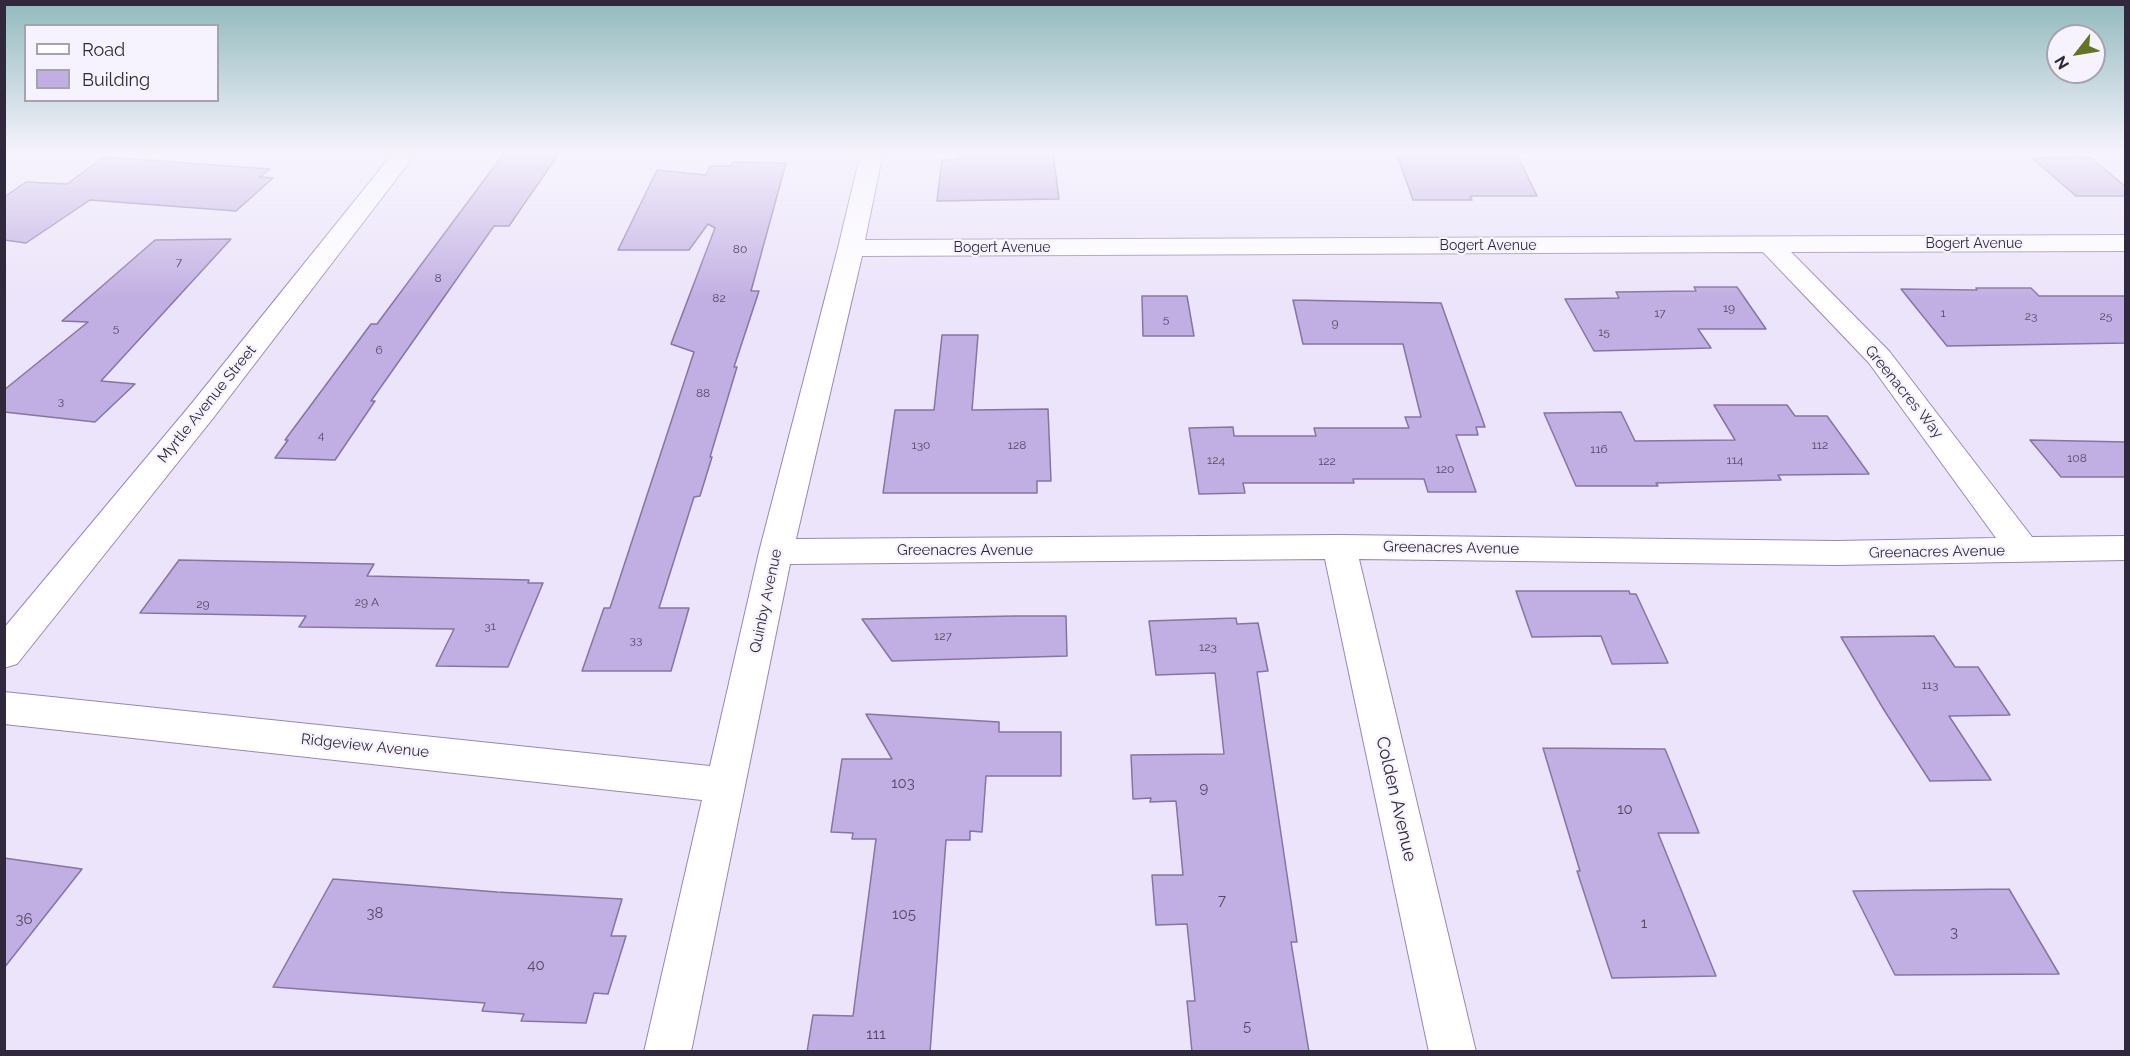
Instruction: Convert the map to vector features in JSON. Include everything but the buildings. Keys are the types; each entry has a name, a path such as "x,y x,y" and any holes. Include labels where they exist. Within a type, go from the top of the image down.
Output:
{"street":[{"name":"Myrtle Avenue Street","path":"4,654 203,410 367,201"},
{"name":"Quinby Avenue","path":"668,1052 776,552 861,201"},
{"name":"Bogert Avenue","path":"851,248 2126,243"},
{"name":"Greenacres Way","path":"1769,244 1878,357 2024,551"},
{"name":"Greenacres Avenue","path":"776,552 1339,547 1836,553 2126,548"},
{"name":"Colden Avenue","path":"1339,547 1453,1052"},
{"name":"Ridgeview Avenue","path":"4,708 725,784"}]}
